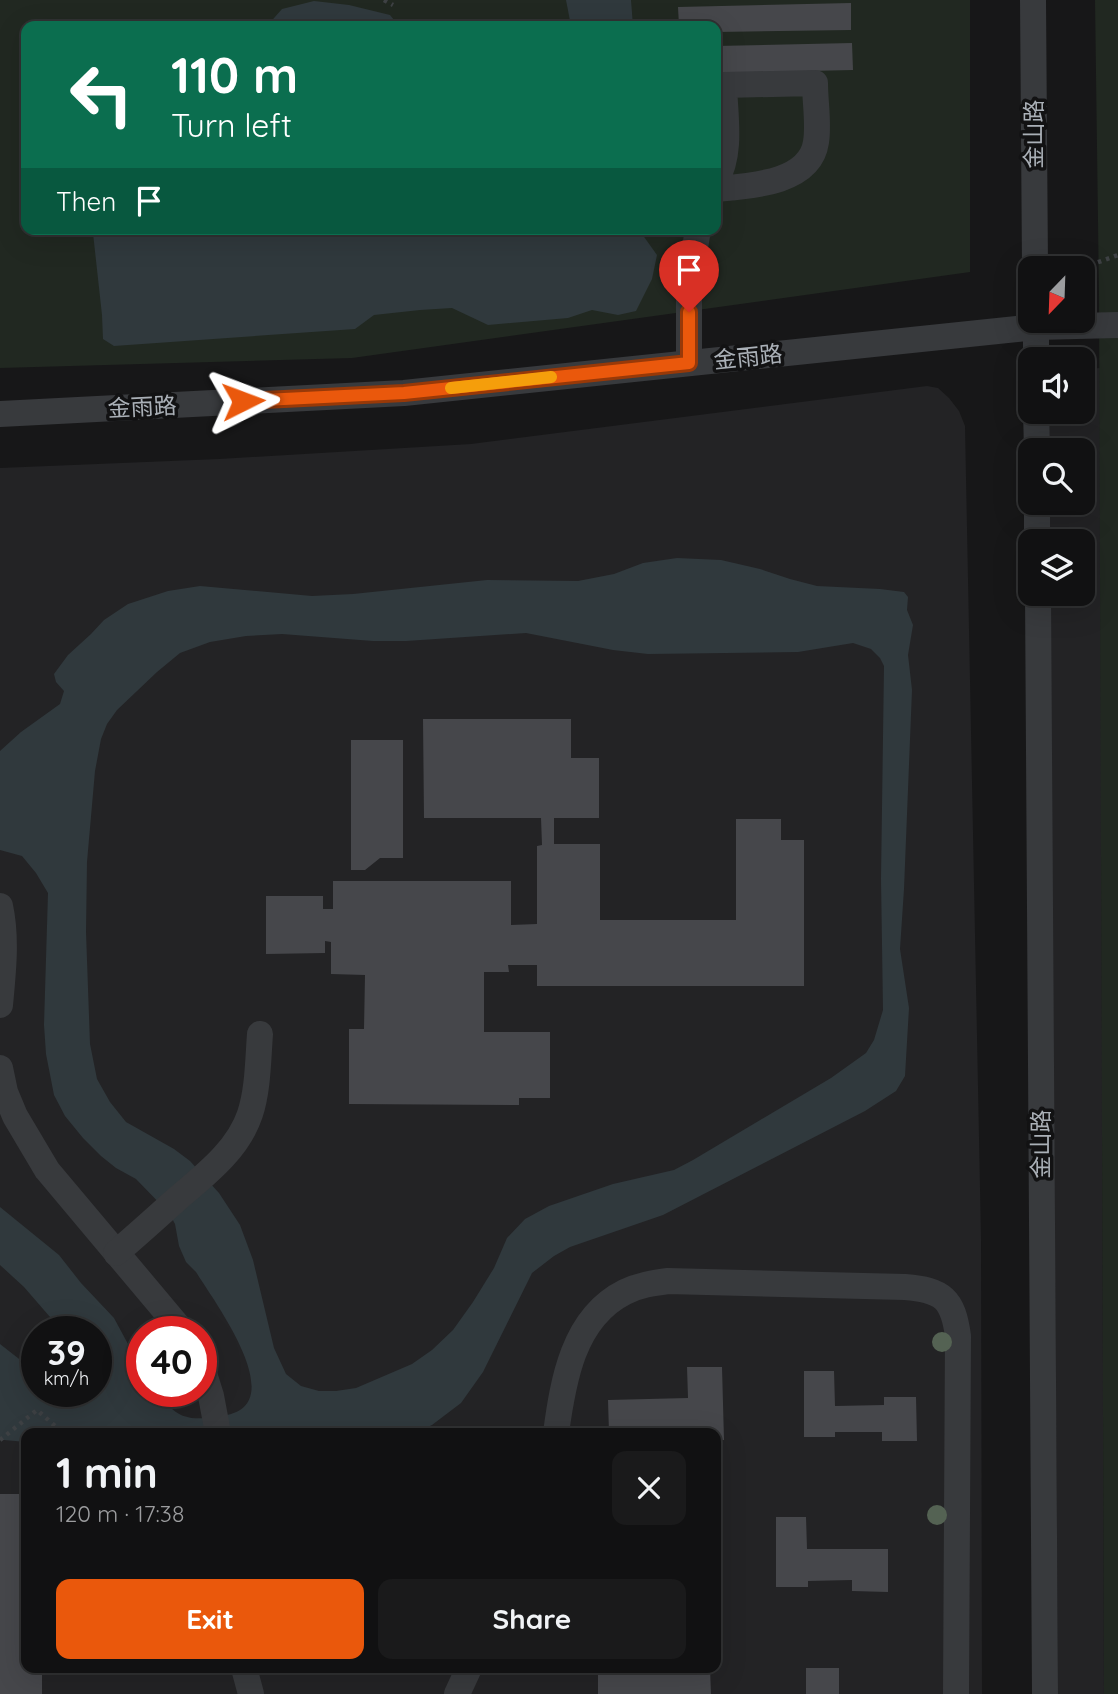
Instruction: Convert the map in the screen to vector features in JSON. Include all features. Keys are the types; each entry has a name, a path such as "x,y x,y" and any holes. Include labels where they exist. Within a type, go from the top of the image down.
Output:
{"street":[{"name":"金山路","path":"1033,0 1035,256"},
{"path":"721,168 726,142 724,85 815,83 816,141 813,153 804,164 791,174 765,184 721,189"},
{"path":"689,363 689,286 697,235"},
{"name":"金雨路","path":"1096,324 1118,325"},
{"name":"金雨路","path":"0,414 404,393 1018,325"},
{"name":"金山路","path":"1038,606 1045,1694"},
{"path":"0,906 3,937 0,1005"},
{"path":"116,1253 212,1169 244,1130 255,1091 260,1034"},
{"path":"0,1068 5,1092 15,1116 47,1170 169,1316"},
{"path":"557,1428 568,1369 585,1328 612,1300 644,1284 668,1281 905,1287 942,1296 950,1304 955,1316 958,1336 956,1694"},
{"path":"213,1407 217,1428"},
{"path":"245,1673 251,1694"},
{"path":"457,1694 467,1673"}],"path":[{"path":"384,0 393,5"},
{"path":"1096,263 1118,255"},
{"path":"0,1440 37,1410 57,1428"}],"shaded area":[{"path":"0,0 970,0 970,272 352,358 0,368"},
{"path":"566,0 631,0 633,21 570,21"},
{"path":"1095,0 1118,0 1118,1694 1104,1694 1099,295"},
{"path":"314,1 349,5 390,15 395,21 271,21 282,9"},
{"path":"93,235 643,235 657,255 652,279 636,311 618,315 592,310 568,318 488,325 452,308 374,315 355,329 114,346 103,339"},
{"path":"1095,368 1100,368 1104,1694 1058,1694 1050,606 1095,606 1095,529 1050,529 1049,515 1095,515 1095,438 1049,438 1049,424 1095,424"},
{"path":"927,386 938,388 949,398 959,411 965,426 981,1239 982,1694 0,1694 0,468 219,459 471,444"},
{"path":"677,558 721,560 817,586 880,589 904,592 908,597 907,610 913,625 908,655 912,690 900,949 909,1008 905,1076 896,1091 865,1111 663,1215 570,1247 554,1256 532,1273 483,1372 461,1403 426,1428 21,1428 21,1442 0,1438 0,1344 21,1360 21,1407 112,1407 112,1316 49,1316 0,1265 0,1207 59,1255 114,1318 126,1340 126,1407 171,1407 186,1417 194,1418 227,1415 240,1410 250,1398 251,1382 247,1363 227,1321 196,1272 186,1262 169,1213 136,1179 116,1168 83,1138 65,1116 54,1095 46,1054 44,1025 48,893 22,856 0,850 0,751 60,704 64,691 56,682 54,674 68,655 104,620 128,604 168,591 200,586 312,596 487,580 578,581 614,574 643,563","holes":["526,633 648,654 798,652 853,643 871,649 884,666 881,879 883,1010 874,1040 866,1053 831,1078 674,1170 613,1184 549,1206 525,1219 507,1238 494,1268 453,1330 412,1364 356,1388 319,1391 301,1386 286,1374 274,1348 253,1260 240,1225 219,1193 190,1161 126,1122 97,1079 90,1044 86,932 87,862 95,771 101,739 107,724 117,710 180,653 210,642 246,636 282,634 406,641"]}],"building":[{"path":"851,3 851,30 721,32 721,21 679,21 678,7"},
{"path":"852,43 853,70 721,73 721,46"},
{"path":"423,719 571,719 571,758 599,758 599,818 554,818 554,844 600,844 600,920 736,920 736,819 781,819 781,840 804,840 804,986 537,986 537,965 508,965 509,972 484,972 484,1032 550,1032 550,1098 519,1098 519,1105 349,1104 349,1029 364,1029 365,975 331,974 331,942 325,941 325,953 266,954 266,896 323,896 323,909 333,909 333,881 511,881 511,925 537,924 537,846 542,845 541,818 424,818"},
{"path":"351,740 403,740 403,858 380,858 365,870 351,870"},
{"path":"687,1367 722,1367 724,1440 721,1440 721,1428 609,1428 608,1400 688,1398"},
{"path":"804,1371 834,1371 835,1406 884,1405 884,1397 916,1397 917,1441 882,1441 882,1432 835,1432 835,1437 804,1437"},
{"path":"0,1494 21,1494 21,1673 42,1673 42,1694 0,1694"},
{"path":"776,1517 806,1517 807,1549 888,1549 888,1592 852,1591 852,1580 808,1581 808,1587 776,1587"},
{"path":"806,1668 839,1668 839,1694 806,1694"},
{"path":"598,1673 710,1673 711,1694 598,1694"}],"slow traffic":[{"path":"451,388 551,377"}],"route":[{"path":"243,401 404,393 689,363 689,312"}]}
